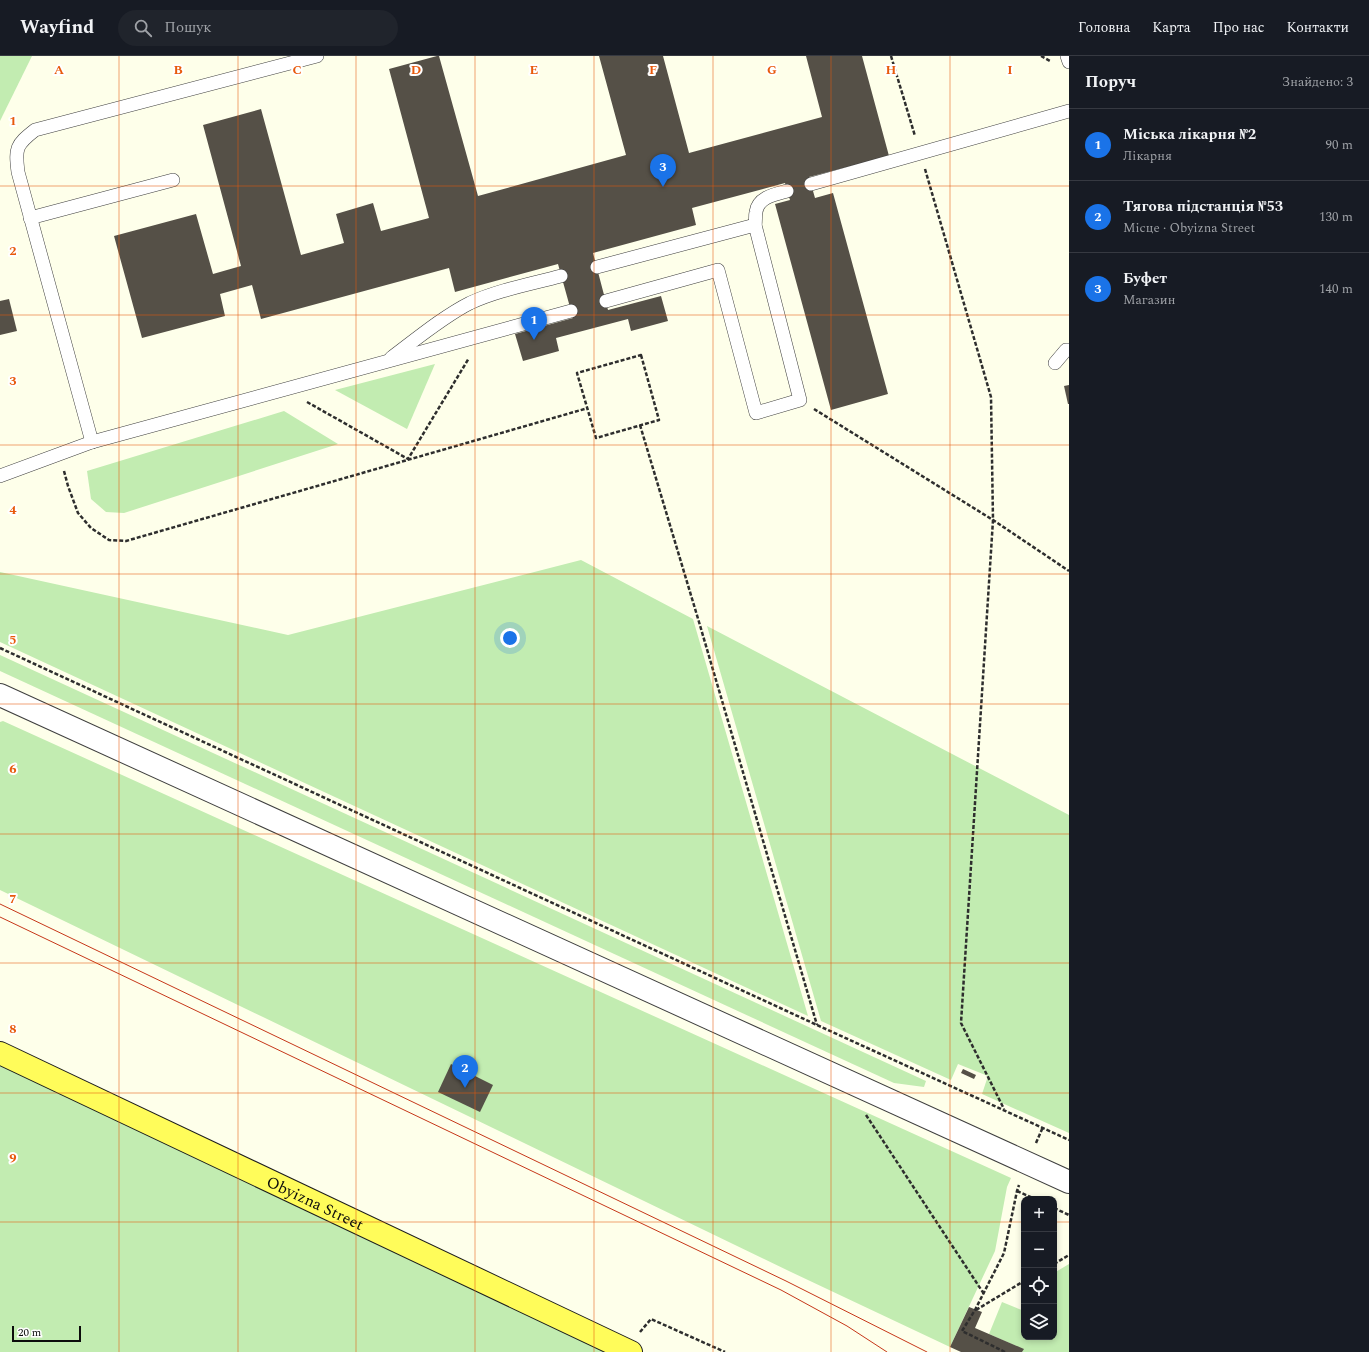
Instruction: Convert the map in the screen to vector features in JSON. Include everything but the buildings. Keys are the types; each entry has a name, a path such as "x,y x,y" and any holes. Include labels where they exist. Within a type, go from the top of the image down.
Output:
{"main road":[{"name":"Obyizna Street","path":"0,1053 631,1352"}],"street":[{"path":"0,695 1069,1182"}],"lane":[{"path":"92,442 18,172 16,155 21,141 35,130 317,56"},
{"path":"1067,56 1069,62"},
{"path":"811,184 1069,111"},
{"path":"30,218 173,180"},
{"path":"606,301 718,270 756,413 800,400 755,225 756,210 761,202 771,195 787,190"},
{"path":"597,267 755,225"},
{"path":"385,362 441,321 468,304 492,295 561,276"},
{"path":"0,476 92,442 284,388 570,311"},
{"path":"1055,363 1066,350 1069,350"}],"path":[{"path":"891,56 991,397 993,520 961,1023 1005,1110"},
{"path":"408,459 483,335"},
{"path":"640,355 659,420 640,425 596,438 578,373 640,355"},
{"path":"284,388 408,459"},
{"path":"800,400 993,520 1069,571"},
{"path":"60,454 68,486 78,513 91,528 109,540 126,541 588,408"},
{"path":"640,425 817,1025"},
{"path":"0,648 1069,1140"},
{"path":"863,1111 984,1294"},
{"path":"1005,1352 962,1331 984,1294 1004,1254 1017,1191 1028,1196"},
{"path":"1057,1209 1069,1215"},
{"path":"1057,1262 1069,1255"},
{"path":"975,1310 1021,1283"},
{"path":"651,1319 725,1352"}],"green space":[{"path":"0,56 32,56 0,121"},
{"path":"435,364 407,429 335,390"},
{"path":"284,411 338,444 124,513 106,512 91,499 87,471"},
{"path":"581,560 693,619 808,1016 0,642 0,572 288,635"},
{"path":"707,626 1069,815 1069,1133 982,1094 988,1076 958,1064 951,1080 821,1021"},
{"path":"0,655 926,1081 924,1087 894,1083 0,671"},
{"path":"3,721 1011,1178 1007,1187 995,1251 950,1347 791,1272 0,890 0,722"},
{"path":"0,1053 631,1352 0,1352"},
{"path":"1069,1264 1069,1352 1022,1352 1023,1349 989,1334 1002,1302 1021,1310 1021,1340 1057,1340 1057,1271"}],"tram line":[{"path":"0,904 786,1281 927,1352"},
{"path":"0,917 781,1290 847,1326 887,1352"}],"place":[{"name":"Буфет","path":"663,187"},
{"name":"Міська лікарня №2","path":"534,340"},
{"name":"Тягова підстанція №53","path":"465,1088"}]}
